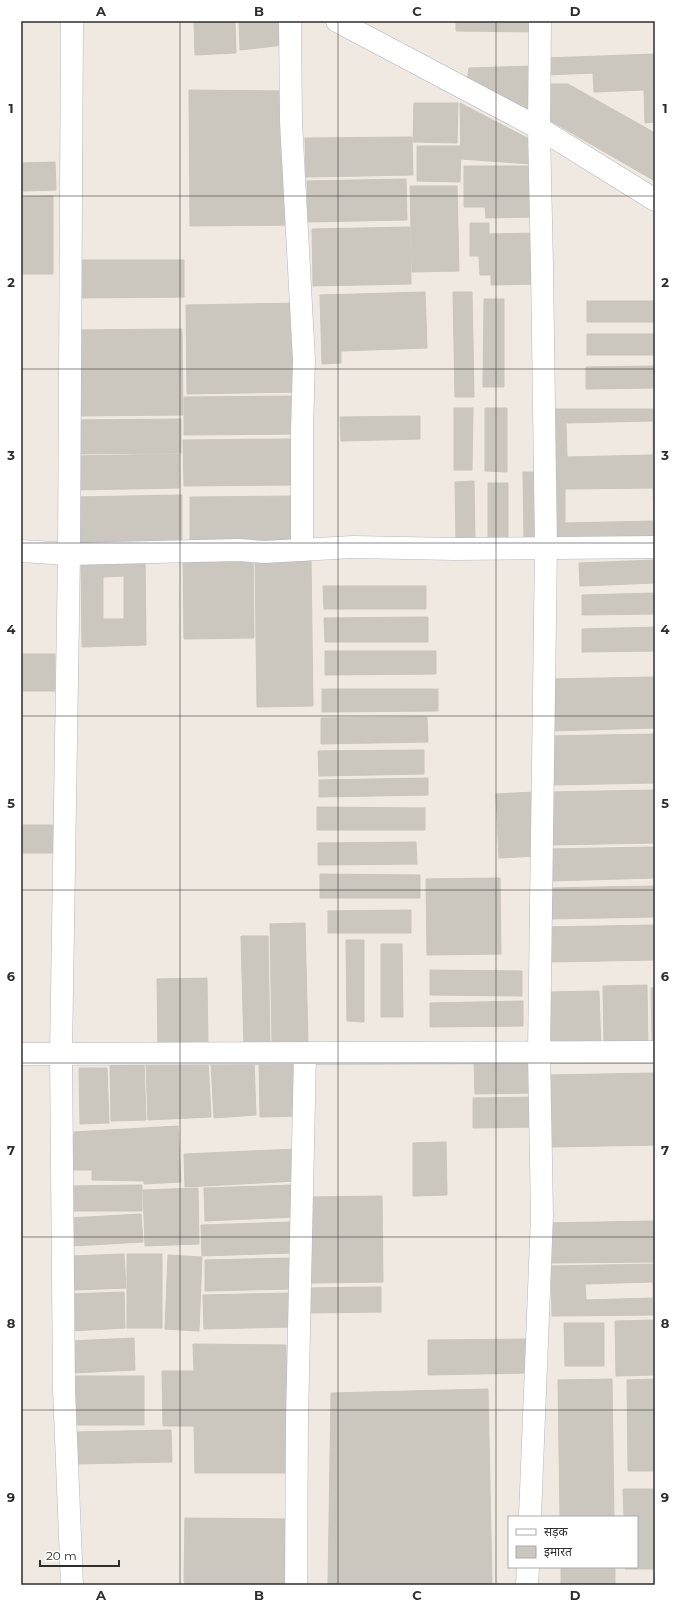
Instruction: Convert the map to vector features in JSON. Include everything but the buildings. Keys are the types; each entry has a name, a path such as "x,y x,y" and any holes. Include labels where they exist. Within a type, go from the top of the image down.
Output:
{"street":[{"path":"72,21 69,554 61,1054 64,1388 72,1585"},
{"path":"290,21 291,122 304,360 302,430 302,550"},
{"path":"337,21 539,128 655,200"},
{"path":"530,1516 542,1215 540,1053 546,547 539,128 540,21"},
{"path":"21,551 69,554 239,550 264,552 353,547 455,549 655,547"},
{"path":"21,1054 655,1052"},
{"path":"296,1585 297,1421 305,1054"},
{"path":"527,1585 528,1568"}]}
